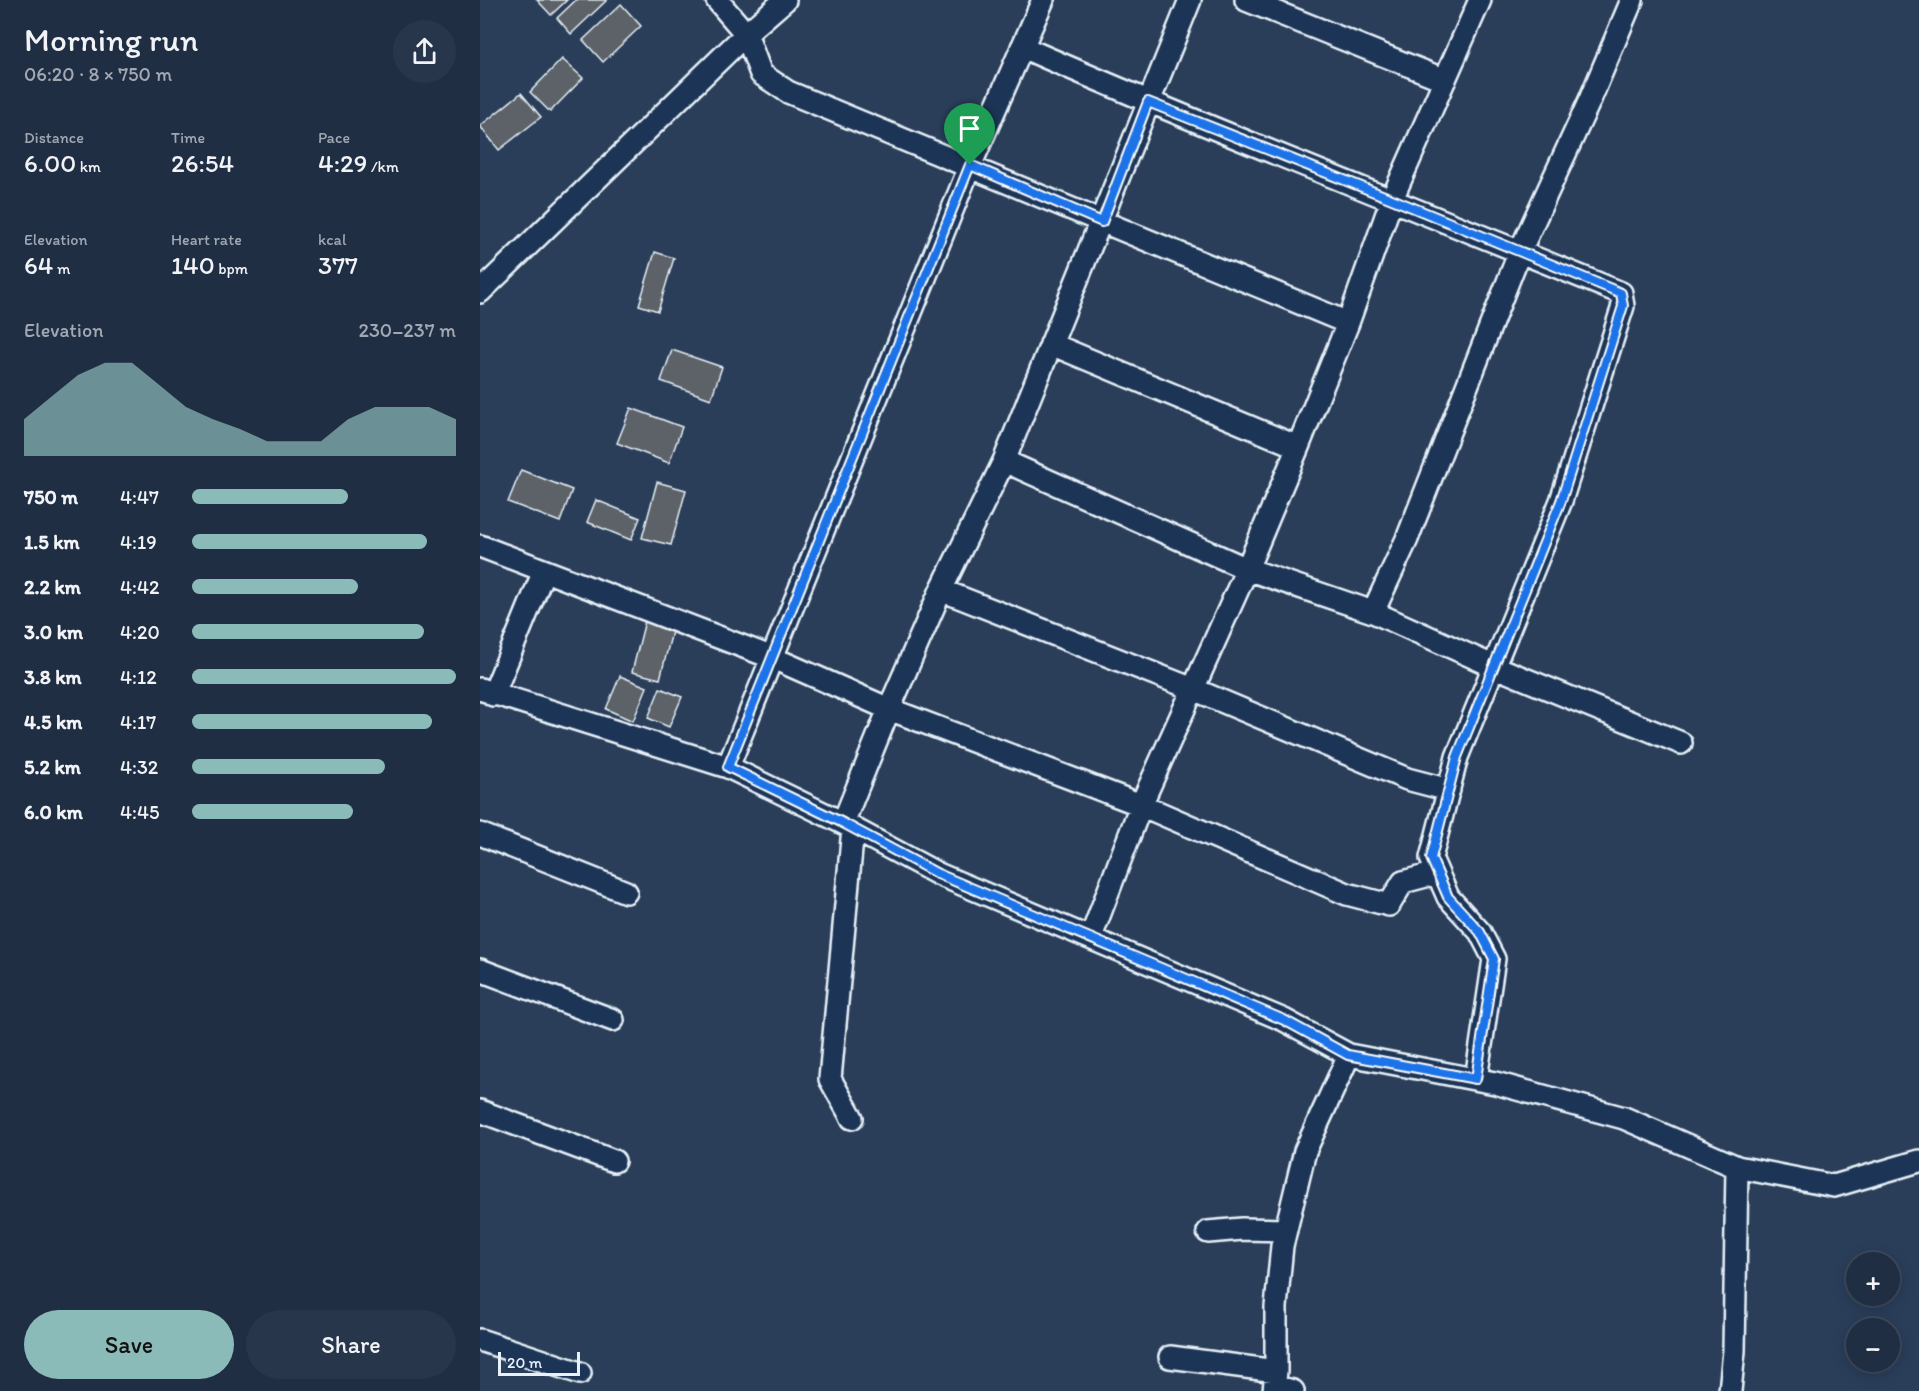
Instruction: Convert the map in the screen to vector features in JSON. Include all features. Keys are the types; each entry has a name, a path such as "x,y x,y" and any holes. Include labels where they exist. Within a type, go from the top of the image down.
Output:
{"street":[{"path":"717,0 746,34 760,74 788,92 1348,322"},
{"path":"480,292 746,34 785,0"},
{"path":"728,767 970,165 1043,0"},
{"path":"852,1118 830,1079 848,826 889,709 941,590 1004,461 1190,0"},
{"path":"1246,0 1445,80"},
{"path":"1091,937 1141,805 1247,568 1298,447 1348,322 1392,199 1480,0"},
{"path":"1373,612 1411,528 1520,251 1589,102 1632,0"},
{"path":"1022,47 1148,102 1621,293 1623,306 1561,501 1457,757 1431,858 1448,897 1480,932 1494,959 1476,1079"},
{"path":"1051,344 1298,447"},
{"path":"1004,461 1247,568 1373,612 1493,666 1681,743"},
{"path":"480,546 773,658 889,709 1141,805 1347,894 1389,905 1403,882 1437,873"},
{"path":"544,571 486,692 728,767 848,826 938,874 1284,1020 1348,1055 1476,1079 1624,1118 1737,1167 1834,1186 1919,1161"},
{"path":"941,590 1193,689 1407,779 1449,790"},
{"path":"480,834 626,892"},
{"path":"480,970 613,1020"},
{"path":"1170,1357 1280,1385 1276,1307 1282,1245 1305,1151 1348,1055"},
{"path":"480,1110 614,1161"},
{"path":"1730,1391 1734,1350 1737,1167"},
{"path":"1208,1232 1242,1229 1286,1230"},
{"path":"480,1340 580,1373"}],"building":[{"path":"537,0 567,0 551,15"},
{"path":"576,0 607,0 571,34 557,18"},
{"path":"621,4 641,26 603,62 583,40"},
{"path":"562,59 583,78 550,112 530,92"},
{"path":"521,93 541,117 499,150 480,126"},
{"path":"655,252 674,258 658,311 639,305"},
{"path":"672,350 722,367 711,399 661,381"},
{"path":"631,408 682,427 669,463 617,443"},
{"path":"521,470 572,490 560,522 508,502"},
{"path":"657,482 686,490 671,545 642,538"},
{"path":"596,500 640,518 631,540 587,522"},
{"path":"645,621 673,628 660,679 632,672"},
{"path":"620,676 647,687 633,721 606,709"},
{"path":"660,688 682,697 669,727 648,718"}],"route":[{"path":"1148,102 1621,293 1623,306 1561,501 1457,757 1431,858 1448,897 1480,932 1494,959 1476,1079 1348,1055 1284,1020 938,874 843,823 728,767 970,165 1102,222 1148,102"}]}
